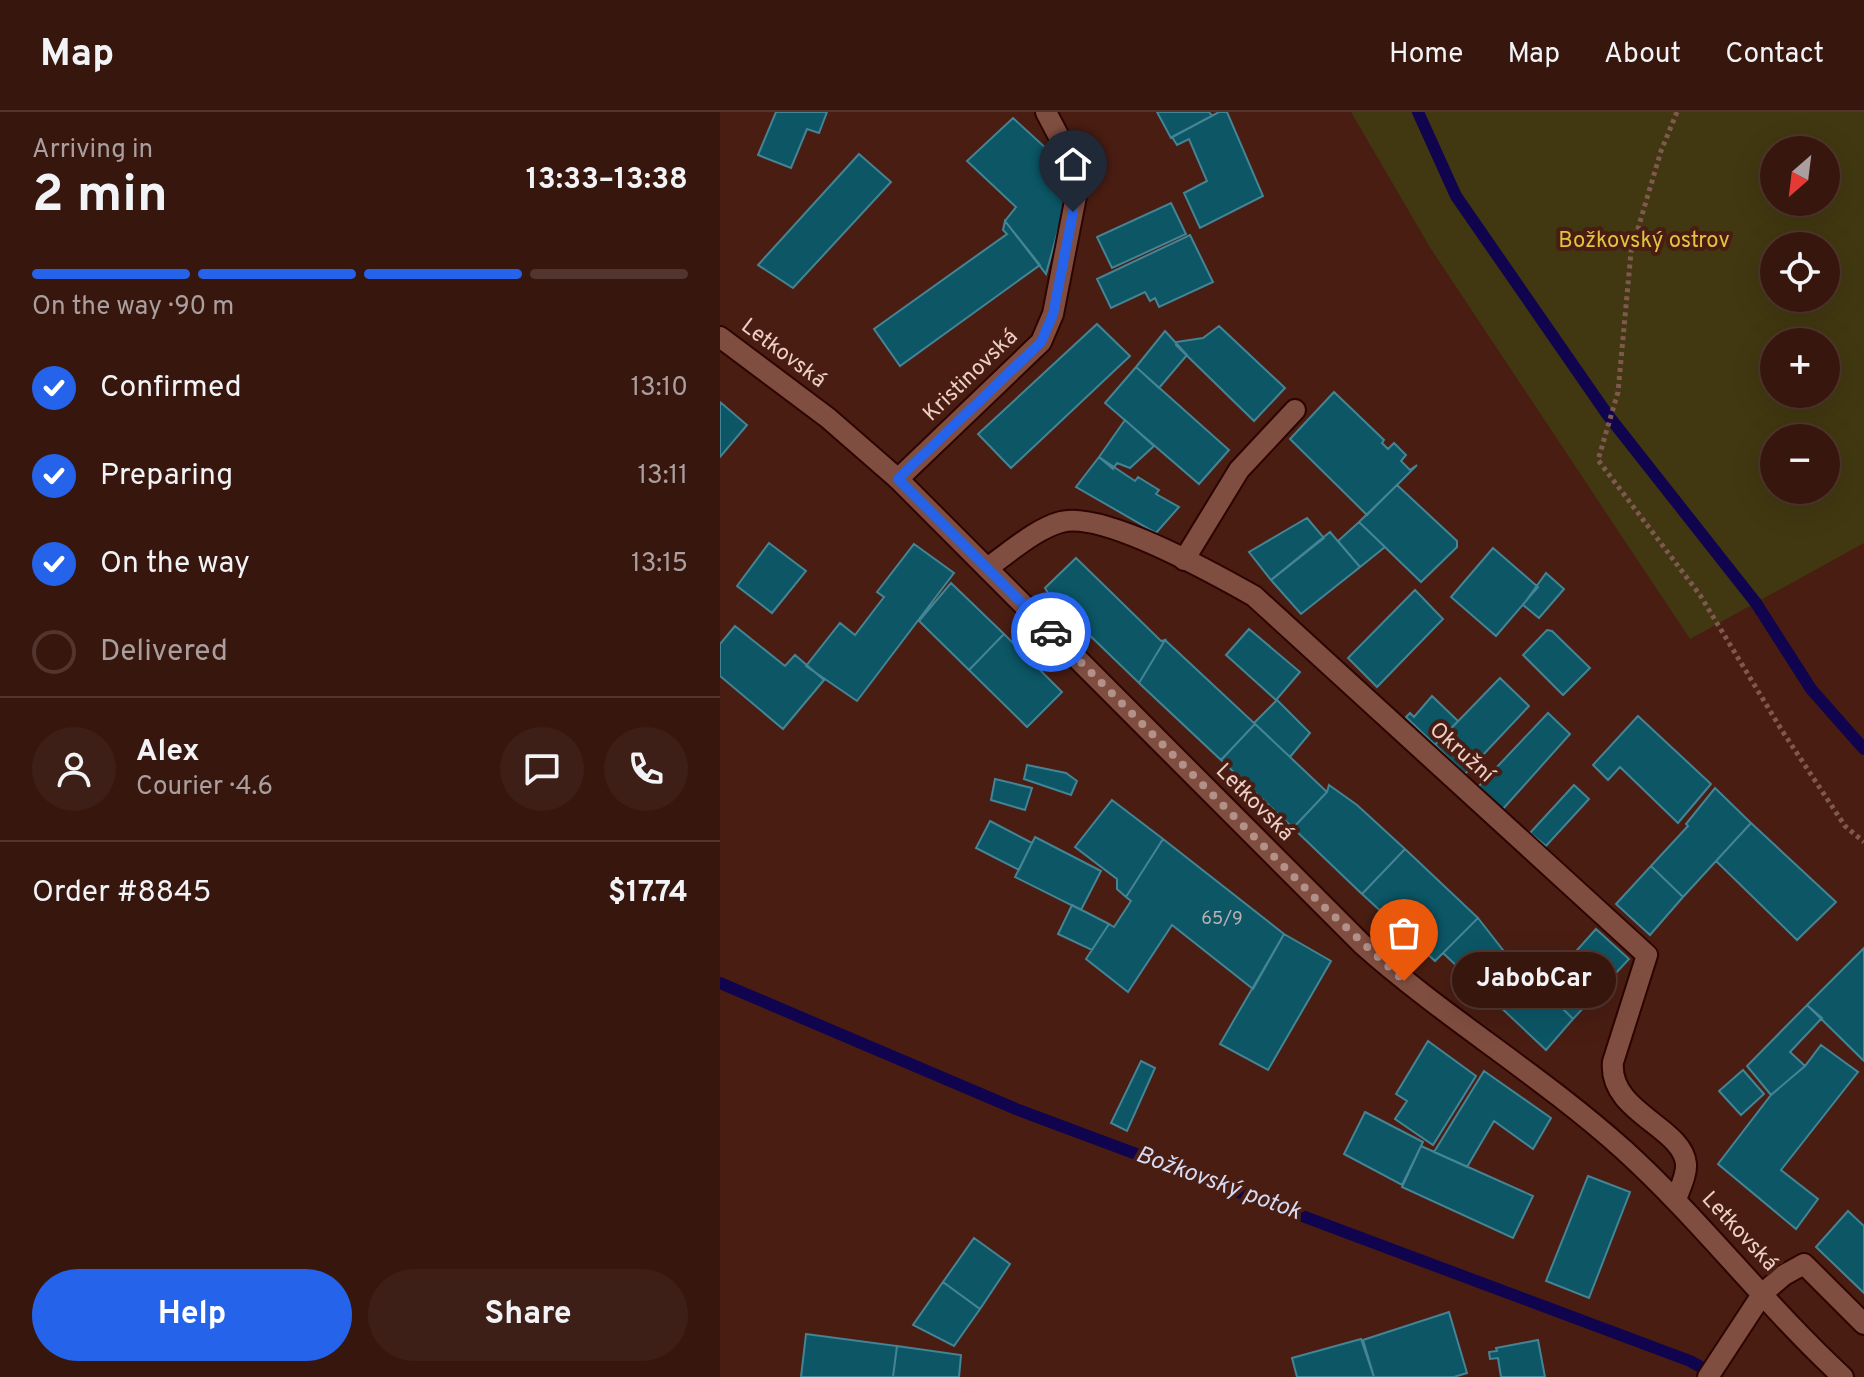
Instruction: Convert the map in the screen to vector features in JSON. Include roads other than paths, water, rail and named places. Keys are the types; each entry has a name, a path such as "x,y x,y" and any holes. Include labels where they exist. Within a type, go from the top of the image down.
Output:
{"street":[{"name":"Kristinovská","path":"898,479 1041,342 1053,314 1078,186 1068,154 1046,112"},
{"name":"Letkovská","path":"720,337 828,418 898,479 1362,944 1404,981 1624,1150 1676,1200 1843,1377"},
{"path":"1184,560 1239,470 1295,410"},
{"name":"Okružní","path":"987,568 1048,528 1082,520 1110,528 1184,560 1254,596 1647,955 1611,1077 1620,1092 1682,1151 1686,1166 1676,1200"},
{"path":"1708,1377 1763,1293 1784,1275 1804,1264 1864,1324"}],"waterway":[{"path":"1418,112 1456,196 1607,414 1756,603 1811,689 1864,749"},
{"name":"Božkovský potok","path":"720,983 1016,1109 1690,1361 1714,1374"}],"place":[{"name":"JabobCar","path":"1404,981"}],"park label":[{"name":"Božkovský ostrov","path":"1644,241"}]}
